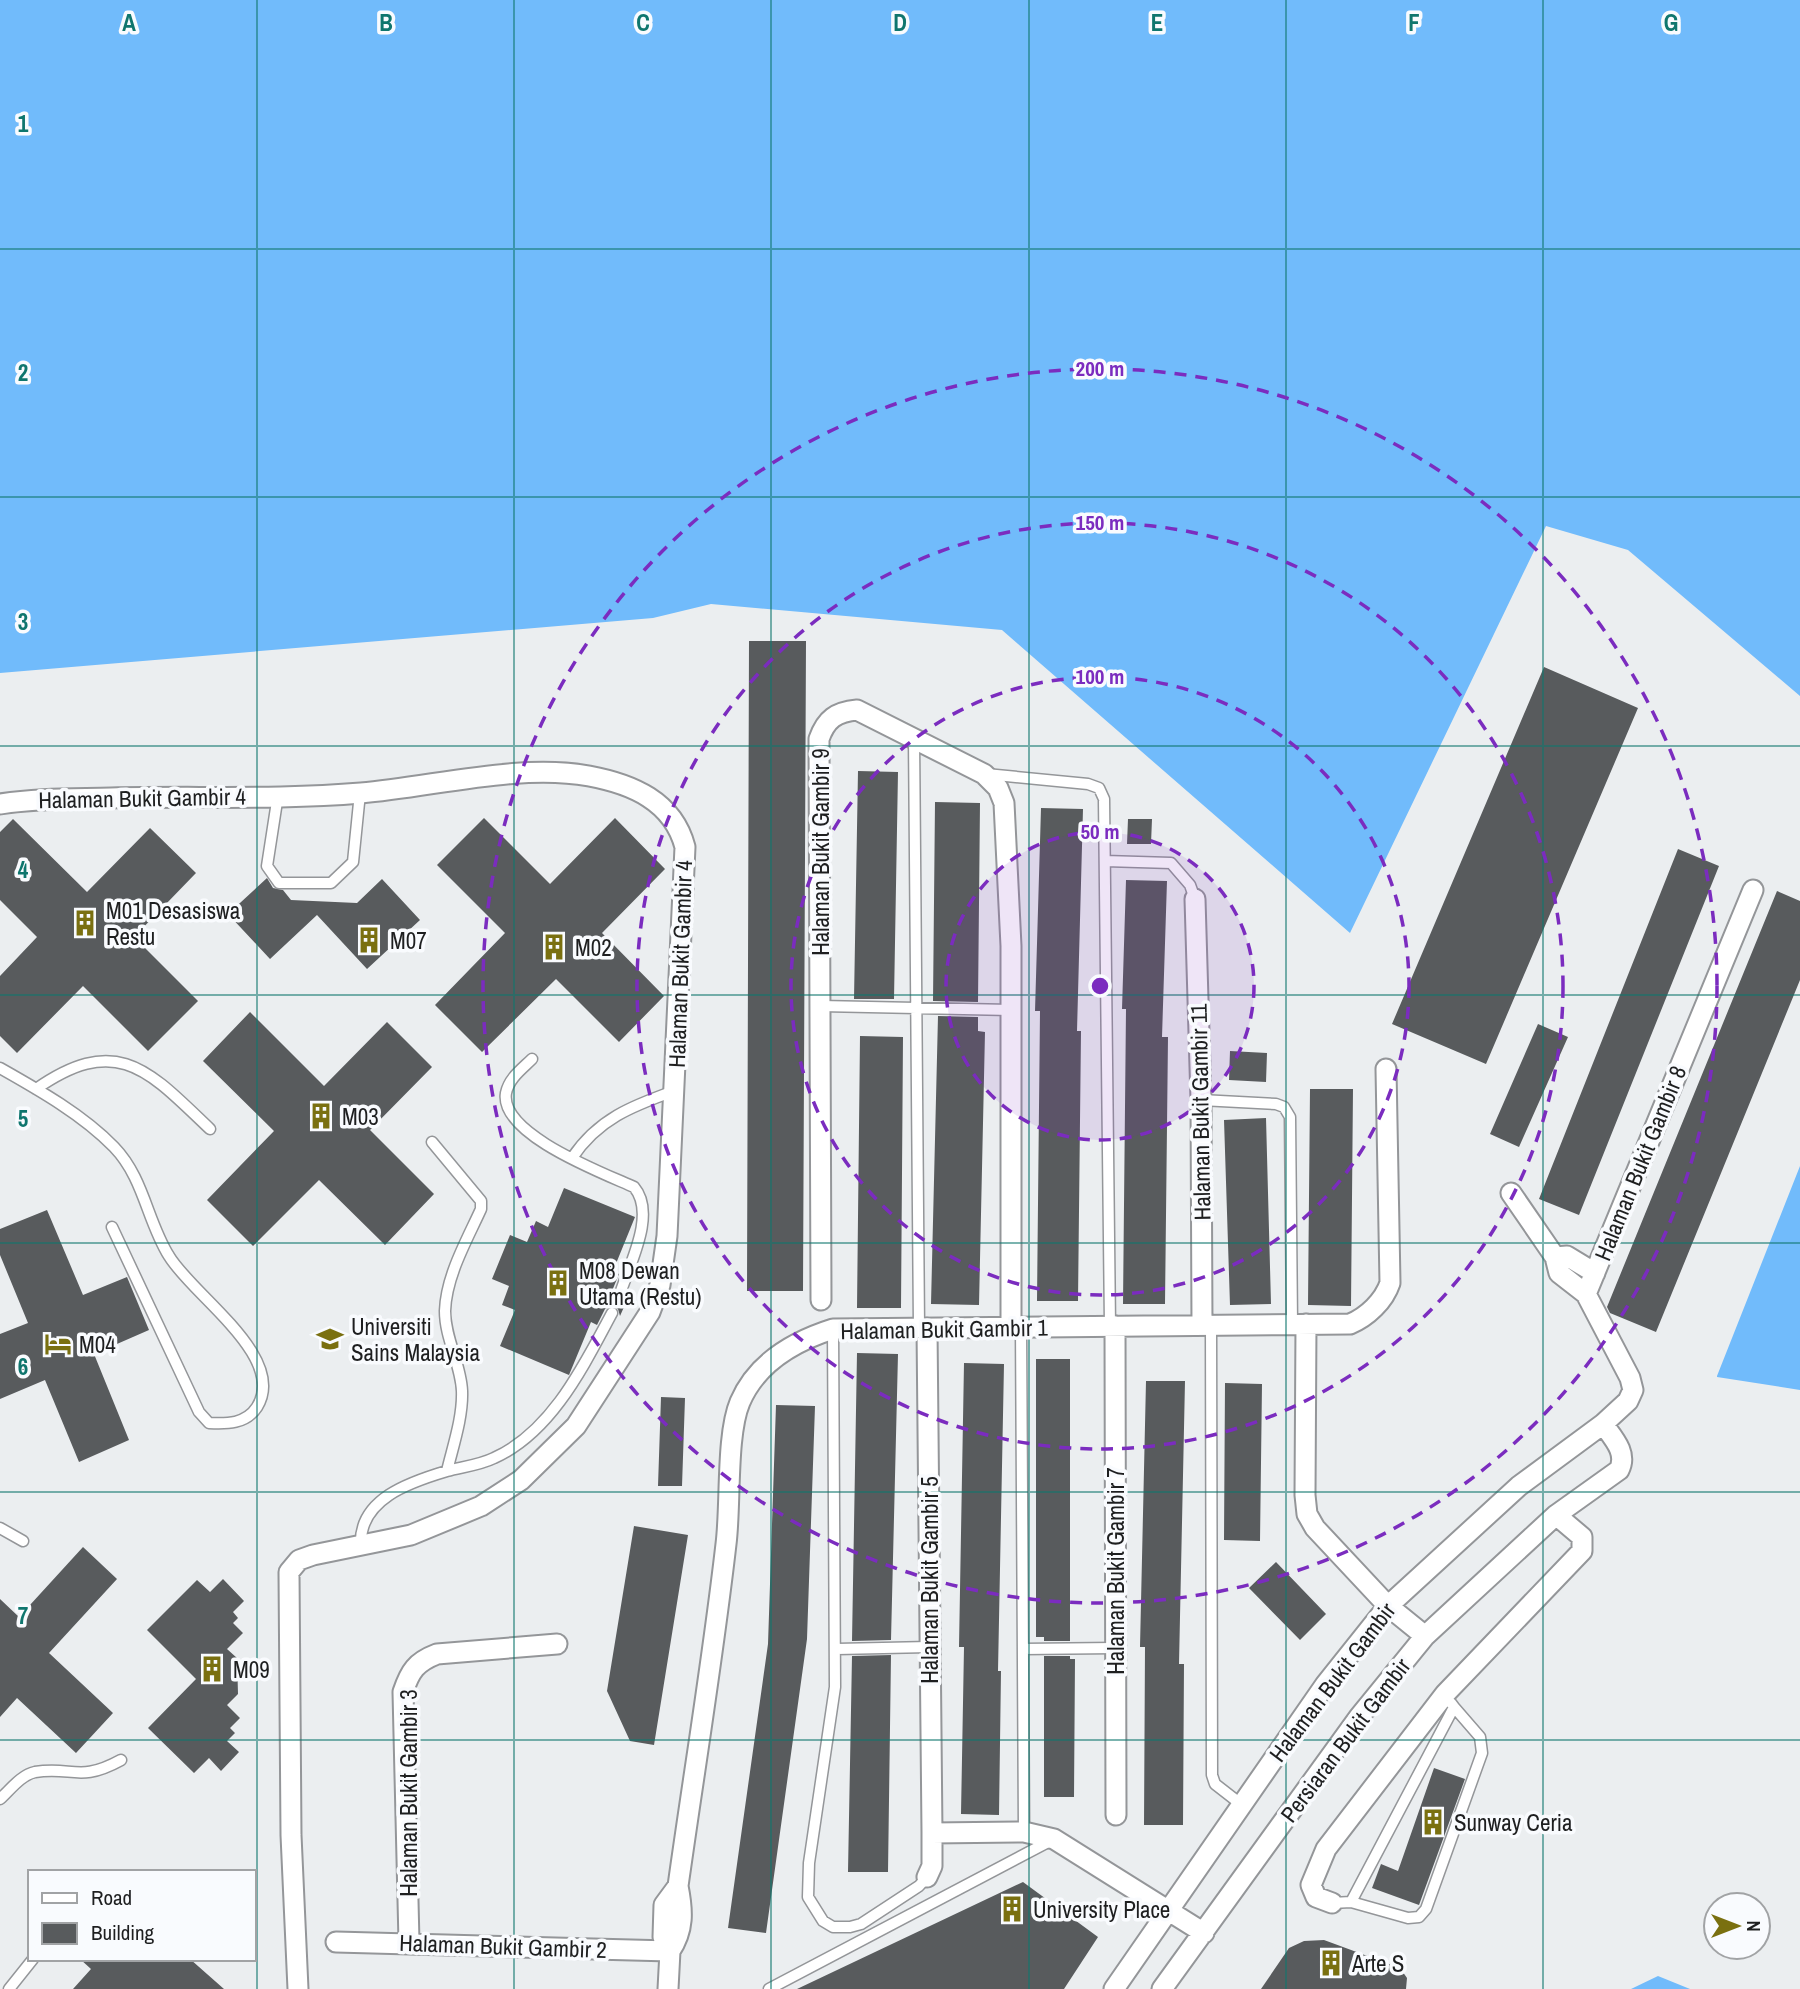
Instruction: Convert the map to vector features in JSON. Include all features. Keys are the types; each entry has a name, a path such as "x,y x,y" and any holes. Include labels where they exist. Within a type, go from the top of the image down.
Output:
{"street":[{"name":"Halaman Bukit Gambir 9","path":"821,1300 819,739 824,725 833,716 843,711 857,710 984,774 998,788 1004,803 1011,1010 1016,1327"},
{"name":"Halaman Bukit Gambir 4","path":"0,804 54,799 360,793 513,775 569,773 615,782 639,791 672,816 685,847 667,1236 660,1285 650,1312 576,1426 521,1480 481,1506 411,1535 299,1560 289,1572 287,1590 298,1989"},
{"name":"Halaman Bukit Gambir 8","path":"1586,1294 1752,890"},
{"name":"Halaman Bukit Gambir 11","path":"1195,899 1206,1325"},
{"name":"Halaman Bukit Gambir 1","path":"668,1989 670,1951 681,1935 682,1906 678,1886 722,1576 733,1436 740,1402 754,1379 776,1356 803,1339 833,1329 1299,1324 1357,1321 1387,1291 1386,1069"},
{"path":"1511,1193 1555,1257 1559,1273 1586,1294 1630,1378 1633,1390 1628,1401 1603,1424"},
{"path":"1555,1257 1567,1256 1595,1273"},
{"path":"1299,1324 1307,1514 1315,1528 1388,1606 1425,1636"},
{"name":"Halaman Bukit Gambir 7","path":"1112,1326 1116,1815"},
{"name":"Halaman Bukit Gambir 5","path":"923,1328 932,1833 932,1866 927,1877"},
{"name":"Persiaran Bukit Gambir","path":"1162,1989 1359,1717 1425,1636 1556,1515 1619,1470 1623,1462 1622,1453 1603,1424"},
{"name":"Halaman Bukit Gambir","path":"1114,1989 1325,1685 1388,1606 1519,1486 1603,1424"},
{"path":"1342,1903 1316,1897 1311,1885 1326,1849 1450,1701 1582,1551 1582,1537 1556,1515"},
{"name":"Halaman Bukit Gambir 3","path":"409,1942 403,1692 409,1672 421,1661 437,1654 557,1644"},
{"path":"932,1833 1024,1832 1054,1839 1203,1933"},
{"name":"Halaman Bukit Gambir 2","path":"336,1942 670,1951"}],"lane":[{"path":"914,737 916,1008 923,1328"},
{"path":"984,774 1088,784 1099,788 1104,799 1112,1326"},
{"path":"278,795 267,866 279,883 331,883 353,862 360,793"},
{"path":"1104,861 1171,863 1189,886 1195,899"},
{"path":"821,1006 1011,1010"},
{"path":"532,1059 510,1081 506,1095 507,1107 532,1136 634,1187 642,1200 642,1224 620,1294"},
{"path":"36,1089 61,1071 81,1063 120,1062 139,1068 162,1083 210,1129"},
{"path":"0,1069 36,1089 114,1147 139,1183 167,1253 178,1270 250,1346 260,1366 262,1391 255,1410 240,1421 209,1423 199,1412 112,1227"},
{"path":"572,1157 584,1139 605,1121 675,1090"},
{"path":"1201,1100 1276,1104 1284,1107 1290,1117 1299,1324"},
{"path":"432,1142 481,1201 481,1209 461,1252 445,1310 462,1391 447,1471"},
{"path":"360,1546 360,1532 373,1507 395,1491 447,1471 493,1459 522,1441 550,1412 570,1385 612,1312"},
{"path":"1206,1325 1212,1775 1215,1784 1242,1805"},
{"path":"1016,1327 1024,1832"},
{"path":"833,1329 835,1687 808,1863 808,1897 823,1921 833,1927 850,1927 861,1924 919,1886 927,1877"},
{"path":"0,1528 23,1541"},
{"path":"836,1649 929,1647"},
{"path":"1023,1649 1115,1648"},
{"path":"1450,1701 1480,1737 1482,1753 1426,1909 1419,1917 1408,1918 1342,1903 1450,1701"},
{"path":"0,1799 25,1776 35,1772 89,1774 121,1760"},
{"path":"769,1989 1054,1839"},
{"path":"9,1989 31,1961"}],"shaded area":[{"path":"0,0 1800,0 1800,696 1628,550 1546,526 1350,933 1002,630 711,604 653,618 0,673"},
{"path":"1800,1166 1800,1390 1717,1377 1717,1376"},
{"path":"1658,1976 1690,1989 1631,1989"}],"building":[{"path":"749,641 806,641 803,1291 747,1291"},
{"path":"1544,667 1638,708 1486,1064 1392,1024"},
{"path":"858,771 898,772 894,999 854,999"},
{"path":"935,802 980,803 978,1002 933,1001"},
{"path":"1041,808 1083,809 1077,1031 1081,1031 1078,1301 1037,1301 1040,1011 1035,1011"},
{"name":"M02","path":"484,818 550,884 615,818 665,869 602,933 664,996 619,1042 556,979 482,1052 435,1005 505,933 437,865"},
{"name":"M01 Desasiswa Restu","path":"13,819 87,892 150,828 196,873 134,937 198,1001 148,1051 83,986 17,1053 0,1036 0,976 37,937 0,900 0,832"},
{"path":"1128,819 1152,819 1151,844 1127,844"},
{"path":"1678,849 1719,866 1579,1215 1539,1199"},
{"name":"M07","path":"267,878 273,888 283,890 291,900 357,903 382,879 420,920 367,969 317,915 270,959 228,914"},
{"path":"1126,880 1167,881 1162,1037 1168,1037 1165,1304 1123,1304 1126,1009 1122,1009"},
{"path":"1777,891 1800,901 1800,980 1656,1332 1610,1313 1607,1307"},
{"name":"M03","path":"250,1012 324,1086 387,1022 432,1067 370,1130 434,1194 385,1245 319,1180 253,1246 207,1200 274,1131 203,1061"},
{"path":"938,1016 978,1017 978,1031 985,1032 979,1305 931,1304"},
{"path":"1538,1024 1568,1037 1519,1147 1490,1134"},
{"path":"860,1036 903,1037 901,1308 857,1308"},
{"path":"1230,1051 1267,1053 1266,1082 1229,1080"},
{"path":"1310,1089 1353,1089 1351,1306 1308,1305"},
{"path":"1266,1118 1271,1304 1230,1305 1224,1120"},
{"name":"M08 Dewan Utama (Restu)","path":"564,1188 635,1217 613,1271 619,1274 612,1291 614,1298 621,1301 628,1298 620,1316 618,1309 611,1306 605,1309 597,1325 591,1322 569,1375 500,1346 515,1310 502,1305 509,1286 492,1279 510,1235 527,1242 536,1221 548,1227"},
{"name":"M04","path":"47,1210 83,1295 127,1277 149,1330 94,1354 129,1440 79,1462 45,1380 0,1399 0,1334 28,1323 0,1255 0,1229"},
{"path":"857,1353 898,1354 891,1640 852,1641"},
{"path":"1036,1359 1070,1359 1070,1641 1044,1641 1044,1637 1036,1637"},
{"path":"964,1363 1004,1364 998,1671 1001,1671 999,1815 961,1814 964,1647 959,1647"},
{"path":"1146,1381 1185,1381 1179,1664 1184,1664 1183,1825 1144,1825 1145,1647 1140,1647"},
{"path":"1225,1383 1262,1384 1260,1541 1224,1540"},
{"path":"661,1397 685,1398 682,1486 658,1486"},
{"path":"776,1405 815,1406 807,1639 766,1933 728,1928 768,1644"},
{"path":"634,1526 688,1535 654,1745 630,1741 607,1691"},
{"path":"83,1547 117,1579 49,1653 113,1713 76,1753 17,1698 0,1717 0,1599 19,1617"},
{"path":"1276,1562 1326,1614 1300,1640 1249,1588"},
{"name":"M09","path":"223,1579 244,1601 233,1612 238,1618 233,1623 243,1633 227,1649 237,1658 238,1694 227,1705 240,1718 230,1728 235,1733 227,1741 239,1752 221,1771 209,1758 194,1773 148,1728 196,1679 147,1630 197,1580 210,1592"},
{"path":"891,1655 888,1872 848,1872 852,1656"},
{"path":"1044,1656 1070,1656 1070,1659 1075,1659 1074,1797 1044,1797"},
{"name":"Sunway Ceria","path":"1434,1768 1465,1779 1419,1905 1372,1888 1381,1864 1398,1871"},
{"name":"University Place","path":"1023,1882 1098,1937 1064,1989 797,1989"},
{"name":"Arte S","path":"1324,1940 1400,1968 1407,1978 1406,1989 1261,1989 1289,1948 1304,1941"},
{"path":"82,1961 192,1961 224,1989 73,1989 91,1969"}],"place":[{"name":"M01 Desasiswa Restu","path":"85,923"},
{"name":"M07","path":"369,940"},
{"name":"M02","path":"554,947"},
{"name":"M03","path":"321,1116"},
{"name":"M08 Dewan Utama (Restu)","path":"558,1283"},
{"name":"Universiti Sains Malaysia","path":"330,1339"},
{"name":"M04","path":"58,1344"},
{"name":"M09","path":"212,1669"},
{"name":"Sunway Ceria","path":"1433,1822"},
{"name":"University Place","path":"1012,1909"},
{"name":"Arte S","path":"1331,1963"}]}
